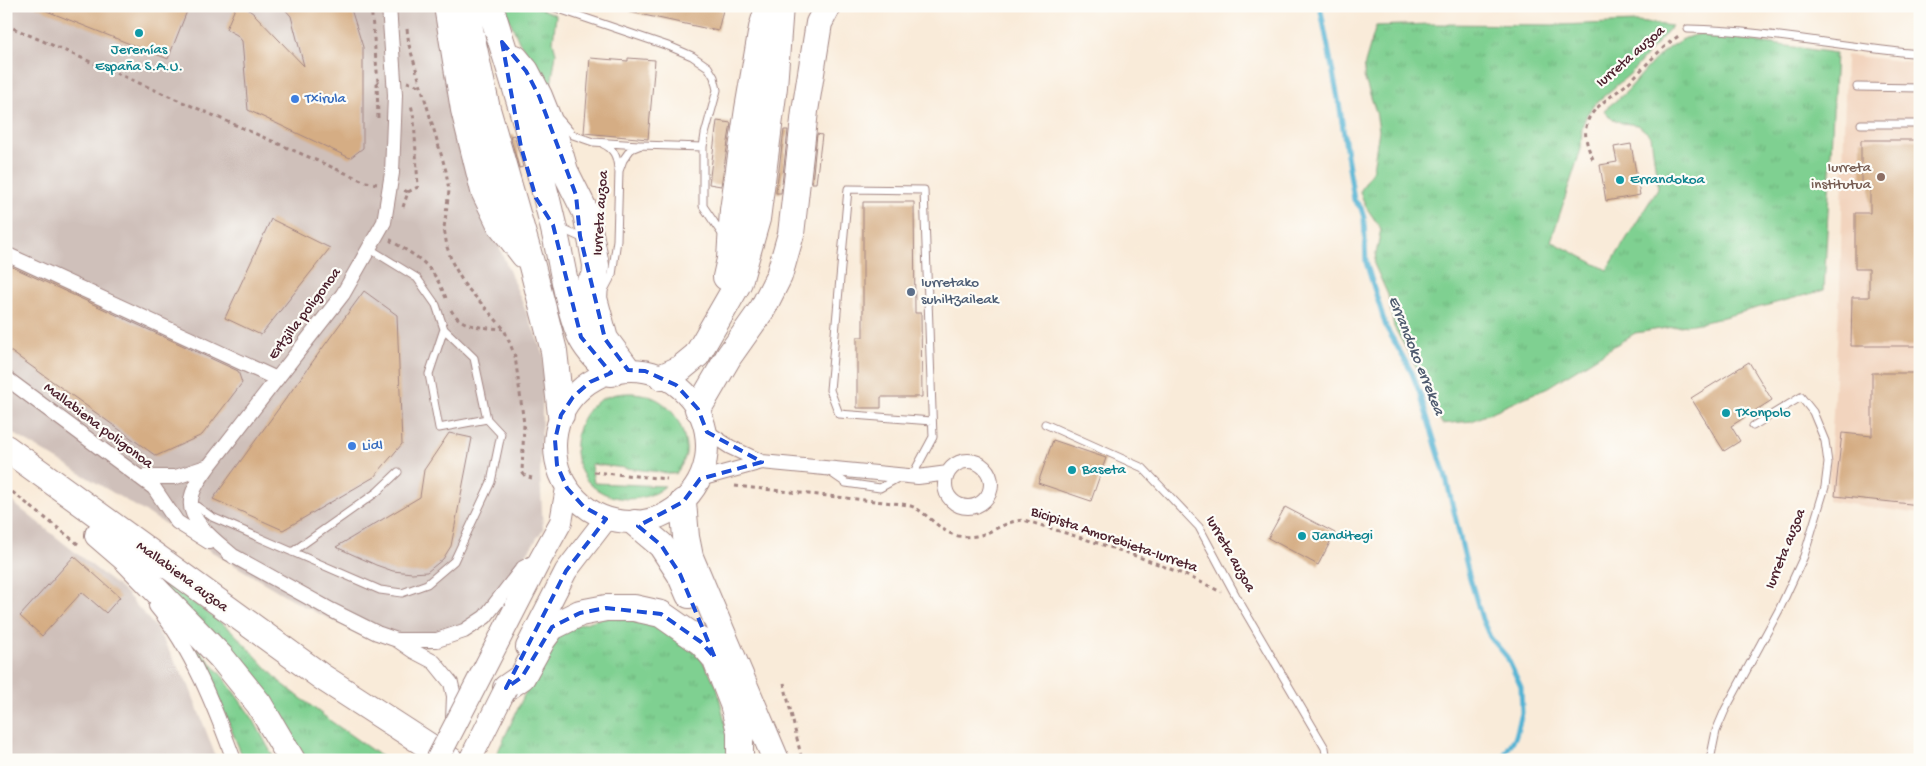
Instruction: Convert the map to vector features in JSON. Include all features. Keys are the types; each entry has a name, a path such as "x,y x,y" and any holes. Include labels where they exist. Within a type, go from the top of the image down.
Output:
{"highway":[{"path":"490,6 532,144 553,225 566,287 581,336 599,362 620,372"},
{"path":"713,329 737,89 759,6"},
{"path":"713,329 730,259 733,210 748,109 762,28 769,6"},
{"path":"713,329 735,274 774,6"},
{"path":"662,377 680,369 697,355 739,282 757,219 774,87 780,6"},
{"path":"713,329 736,298 755,263 762,244 782,118 790,27 785,6"},
{"path":"702,421 711,385 724,373 764,322 781,295 790,273 805,213 825,12"},
{"path":"456,19 490,118 529,254 554,351 561,415"},
{"path":"502,42 526,71 539,96 555,136 565,171 576,195 586,241 594,302 604,339 620,372"},
{"name":"Mallabiena auzoa","path":"6,448 360,703"},
{"path":"6,457 87,538 127,560 221,658 259,704 292,760"},
{"path":"684,502 686,537 690,557 776,760"},
{"path":"634,523 661,545 680,574 733,704 740,731 740,760"},
{"path":"506,688 522,677 543,639 552,627 580,613 606,608 634,608 661,614 701,642 715,658"},
{"path":"360,703 450,760"},
{"path":"360,703 423,730 472,760"}],"main road":[{"path":"620,372 646,372 662,377 676,385 689,396 702,421 707,457 700,479 695,489 684,502 669,513 652,520 634,523 606,519 584,506 567,488 557,465 555,440 561,415 573,397 590,382 620,372"},
{"path":"437,760 561,522 567,488"},
{"path":"472,760 506,688 566,571 606,519"}],"street":[{"name":"Ertzilla poligonoa","path":"6,254 276,379 344,294 384,222 392,173 395,95 389,6"},
{"name":"Mallabiena poligonoa","path":"6,378 154,488 166,503 177,522 234,557"},
{"path":"276,379 197,484 190,501 195,521 234,557 331,610 377,633 397,640 413,652 434,662 451,683 454,696 452,729"},
{"path":"702,421 730,447 762,462 910,477 948,473 959,463 974,462 986,470 991,484 986,498 974,506 959,505 952,501 945,488 948,473"},
{"path":"700,479 762,462"},
{"path":"138,476 176,477 209,466"},
{"path":"910,477 948,495"},
{"path":"87,538 165,616 199,674 234,760"},
{"path":"397,640 437,640 464,631 485,617 524,568 541,558"}],"lane":[{"path":"552,7 671,47 692,56 708,67 714,77 717,90 703,147 703,206 722,234"},
{"name":"Iurreta auzoa","path":"1688,29 1756,33 1866,49 1920,54"},
{"path":"1857,87 1920,88"},
{"path":"539,96 573,135 600,142 703,147"},
{"path":"1861,124 1920,124"},
{"path":"600,142 611,149 617,158 618,171"},
{"name":"Iurreta auzoa","path":"594,302 606,287 612,274 617,240 618,171 630,149 642,145"},
{"path":"910,477 933,437 924,190 848,189 830,390 839,414 932,421"},
{"path":"553,225 586,241"},
{"path":"190,501 212,517 380,590 402,592 427,584 454,561 491,482 501,434 488,419 474,358 444,329 436,305 417,278 370,249"},
{"path":"444,329 429,374 439,428 488,419"},
{"name":"Iurreta auzoa","path":"1710,760 1716,732 1725,710 1775,618 1804,556 1825,487 1828,463 1825,441 1813,412 1801,397 1753,426"},
{"name":"Iurreta auzoa","path":"1045,424 1143,468 1199,527 1236,596 1325,748 1327,760"},
{"path":"292,552 377,492 398,472"}],"path":[{"path":"372,6 377,82 386,82"},
{"path":"6,26 366,182 378,184"},
{"path":"407,28 409,45 446,171 449,191 444,228 446,247 464,284 504,329 516,356 524,424 522,472 532,478"},
{"name":"Iurreta auzoa","path":"1593,159 1587,147 1585,136 1589,119 1594,112 1629,82 1660,49 1688,29"},
{"path":"409,90 407,82 421,86"},
{"path":"402,208 408,192 418,187 414,119 409,98"},
{"path":"399,189 408,192"},
{"path":"394,233 391,241 428,264 440,283 452,312 460,321 469,326 504,329"},
{"path":"594,472 667,479"},
{"name":"Bicipista Amorebieta-Iurreta","path":"732,486 916,507 942,530 958,536 976,536 1011,521 1024,520 1145,560 1199,581 1224,594"},
{"path":"6,487 87,538"},
{"path":"784,683 802,760"}],"highlighted area":[{"path":"502,42 526,71 539,96 576,195 580,236 605,339 628,370 645,371 676,385 698,409 707,432 762,462 700,479 683,502 638,526 661,545 680,574 715,658 701,642 661,614 606,608 580,613 552,627 522,677 506,688 566,571 606,519 584,507 567,488 557,465 555,440 561,415 573,397 590,382 611,373 581,337 553,225 536,198 521,147"}],"shaded area":[{"path":"6,6 437,6 477,193 544,355 540,474 543,529 477,630 425,647 365,636 303,606 6,429"},
{"name":"Iurreta institutua","path":"1846,55 1920,63 1920,514 1828,501 1840,290"},
{"path":"6,497 125,592 156,628 189,686 217,760 6,760"}],"green space":[{"path":"504,6 534,6 556,15 553,42 556,53 551,85 519,42"},
{"path":"1637,22 1672,26 1630,74 1597,102 1587,114 1582,127 1581,149 1551,241 1607,270 1658,188 1651,136 1638,125 1622,123 1609,117 1604,110 1626,92 1669,47 1679,41 1702,34 1836,53 1824,290 1705,322 1635,333 1548,387 1472,421 1442,424 1418,370 1394,327 1388,295 1374,264 1381,229 1366,207 1360,192 1373,169 1379,130 1376,112 1364,77 1365,63 1376,26 1430,24 1560,25"},
{"path":"632,393 651,397 672,412 681,428 686,451 676,474 591,464 594,483 665,486 655,493 633,499 609,495 589,483 582,473 576,453 576,442 581,422 593,405 609,396"},
{"path":"152,572 232,631 280,682 386,760 301,760"},
{"path":"613,615 670,630 697,651 717,686 733,760 494,760 546,648 560,630"},
{"path":"182,630 223,677 253,719 275,760 244,760 216,693"}],"building":[{"name":"Jeremías España S.A.U.","path":"34,6 189,6 168,59"},
{"path":"236,6 244,6 254,14 304,66 291,16 282,6 350,6 363,47 363,148 350,158 248,110 242,41 237,35 226,29"},
{"path":"631,6 707,6 723,10 718,31 630,12"},
{"path":"590,58 628,61 628,58 655,60 648,139 584,133"},
{"path":"717,121 731,123 721,186 709,184"},
{"path":"784,130 788,130 781,193 776,193"},
{"path":"817,134 822,135 816,183 812,183"},
{"path":"514,135 523,167 519,168 510,136"},
{"path":"1861,140 1920,140 1920,346 1851,346 1852,297 1869,297 1869,269 1855,269 1855,213 1870,213 1870,186 1861,186"},
{"name":"Errandokoa","path":"1631,144 1640,195 1606,201 1600,165 1617,162 1614,147"},
{"path":"863,202 914,202 915,313 921,313 922,397 881,397 881,408 857,408 857,337 863,337"},
{"path":"271,219 330,248 261,335 225,318"},
{"path":"6,264 238,371 242,383 202,435 156,456 6,348"},
{"path":"364,291 397,315 402,444 374,477 283,530 213,499"},
{"name":"Txonpolo","path":"1749,362 1772,400 1731,426 1740,441 1724,451 1691,398"},
{"path":"1872,373 1920,373 1920,505 1835,496 1842,433 1872,436"},
{"path":"449,433 472,438 451,546 443,559 427,572 393,571 336,547 420,497 424,470"},
{"name":"Baseta","path":"1053,440 1106,458 1091,501 1038,483"},
{"name":"Janditegi","path":"1285,507 1335,533 1318,565 1268,538"},
{"path":"74,556 120,597 106,613 82,592 42,636 20,616"}],"waterway":[{"name":"Errandoko errekea","path":"1320,6 1340,109 1354,200 1361,208 1364,218 1366,262 1386,327 1411,371 1420,394 1446,478 1469,575 1482,619 1490,637 1507,657 1521,687 1522,713 1516,736 1501,760"}],"place":[{"name":"Jeremías España S.A.U.","path":"139,33"},
{"name":"Txirula","path":"295,99"},
{"name":"Iurreta institutua","path":"1881,177"},
{"name":"Errandokoa","path":"1620,180"},
{"name":"Iurretako suhiltzaileak","path":"911,292"},
{"name":"Txonpolo","path":"1726,413"},
{"name":"Lidl","path":"352,446"},
{"name":"Baseta","path":"1072,470"},
{"name":"Janditegi","path":"1302,536"}]}
